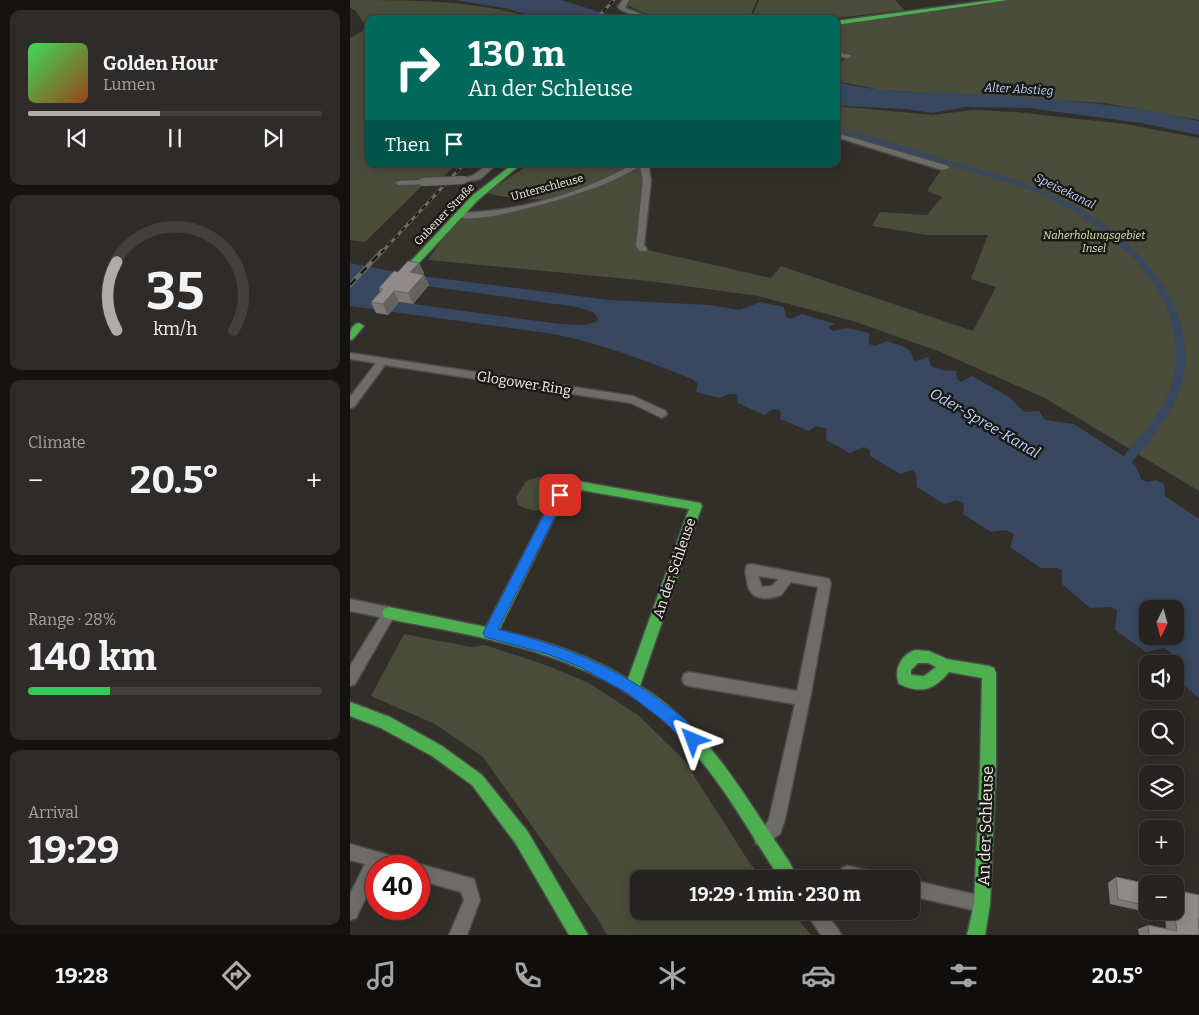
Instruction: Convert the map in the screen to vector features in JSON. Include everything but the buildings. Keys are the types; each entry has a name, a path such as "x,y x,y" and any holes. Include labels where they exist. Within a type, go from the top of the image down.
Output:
{"street":[{"path":"626,0 621,7 640,15"},
{"path":"840,22 1005,0"},
{"path":"840,55 848,56"},
{"path":"840,136 945,168"},
{"path":"399,183 463,180 477,177 489,167"},
{"name":"Gubener Straße","path":"414,263 457,215 513,167"},
{"name":"Unterschleuse","path":"457,215 485,214 562,196 622,175 634,167"},
{"path":"643,249 640,246 647,180 645,167"},
{"path":"350,337 359,326"},
{"name":"Glogower Ring","path":"350,356 633,400 662,414"},
{"path":"350,404 383,362"},
{"name":"An der Schleuse","path":"490,633 566,483 696,506 632,688"},
{"path":"762,838 774,828 777,819 803,700 825,583 789,575"},
{"path":"350,605 490,633 547,648 585,663 632,688 670,717 704,752 784,870"},
{"path":"350,680 389,613"},
{"name":"An der Schleuse","path":"946,665 989,673 988,769 982,904 976,935"},
{"path":"689,679 803,700"},
{"path":"350,709 385,722 420,741 477,780 522,838 579,935"},
{"path":"350,852 365,857"},
{"path":"430,875 468,885 472,900 458,935"},
{"path":"350,912 365,882"},
{"name":"An der Schleuse","path":"920,890 982,904"},
{"path":"820,920 832,935"}],"green space":[{"path":"350,0 421,1 491,8 522,15 365,15 365,25 355,10 350,8"},
{"path":"622,0 757,0 751,15 652,15 628,5 624,7 616,6"},
{"path":"759,0 895,0 904,10 840,17 840,15 753,15"},
{"path":"988,0 1199,0 1199,120 1104,103 881,90 840,82 840,63 847,57 840,56 840,24 986,5"},
{"path":"365,25 365,167 453,167 443,177 430,178 365,242 350,240 350,38 363,31"},
{"name":"Naherholungsgebiet Insel","path":"840,106 933,115 973,110 1015,112 1125,124 1199,138 1199,491 1045,398 938,351 853,321 758,296 649,281 428,260 458,217 485,215 564,197 636,167 644,167 645,180 639,248 771,278 781,266 973,331 996,287 971,279 988,235 927,235 872,226 880,212 927,215 942,197 927,191 943,167 840,136"},
{"path":"525,167 632,167 591,187 554,198 521,199 486,193"},
{"path":"539,477 553,480 558,484 546,509 532,510 518,505 516,497 526,481"},
{"path":"404,634 471,647 485,645 543,664 589,683 638,715 684,760 756,870 630,870 630,920 798,920 811,935 607,935 598,919 483,757 435,724 371,696"}],"water":[{"path":"455,0 561,0 610,15 527,15 509,9"},
{"path":"840,83 886,90 1056,100 1142,110 1199,121 1199,135 1141,123 1028,108 966,107 932,113 906,109 840,106"},
{"name":"Oder-Spree-Kanal","path":"350,263 406,274 609,300 709,305 740,310 760,302 784,307 786,317 790,319 802,314 835,324 828,327 833,331 848,328 869,333 869,344 875,346 887,341 899,345 910,351 913,359 916,361 928,357 931,366 942,370 956,371 957,379 961,382 972,376 1009,397 1024,412 1039,411 1045,420 1074,424 1128,459 1135,465 1142,480 1148,482 1156,480 1164,484 1165,496 1199,519 1199,698 1184,685 1184,655 1173,655 1164,648 1146,652 1115,630 1117,610 1110,607 1090,608 1062,584 1062,570 1057,568 1041,568 1010,547 1014,534 1006,530 991,532 963,514 964,503 957,500 944,504 917,487 916,474 912,470 900,474 870,456 870,450 864,447 850,453 826,440 827,429 816,426 809,431 780,419 781,411 773,409 764,415 738,403 737,394 729,394 720,398 696,392 698,384 692,379 624,354 554,334 350,306","holes":["399,282 577,307 593,312 598,318 596,322 585,325 560,324 384,300"]}],"waterway":[{"name":"Speisekanal","path":"840,130 1002,178 1039,191 1093,220 1142,262 1161,288 1174,315 1181,345 1179,376 1176,388 1165,410 1152,430 1128,459"}],"railway":[{"path":"600,15 614,0"},
{"path":"381,253 461,167"},
{"path":"350,285 382,251"}],"traffic: fast":[{"path":"840,22 1005,0"},
{"path":"414,263 475,198 513,167"},
{"path":"350,337 359,326"},
{"path":"490,633 566,483 696,506 632,688"},
{"path":"389,613 502,636 540,647 576,660 611,676 644,696 674,720 707,756 722,775 784,870"},
{"path":"946,665 928,682 917,684 904,679 904,668 915,656 929,657 946,665 989,673 988,769 982,904 976,935"},
{"path":"350,709 385,722 437,751 477,780 522,838 579,935"}],"route":[{"path":"560,495 490,633 547,648 585,663 632,688 670,717 693,740"}],"water label":[{"name":"Alter Abstieg","path":"1019,89"}]}
